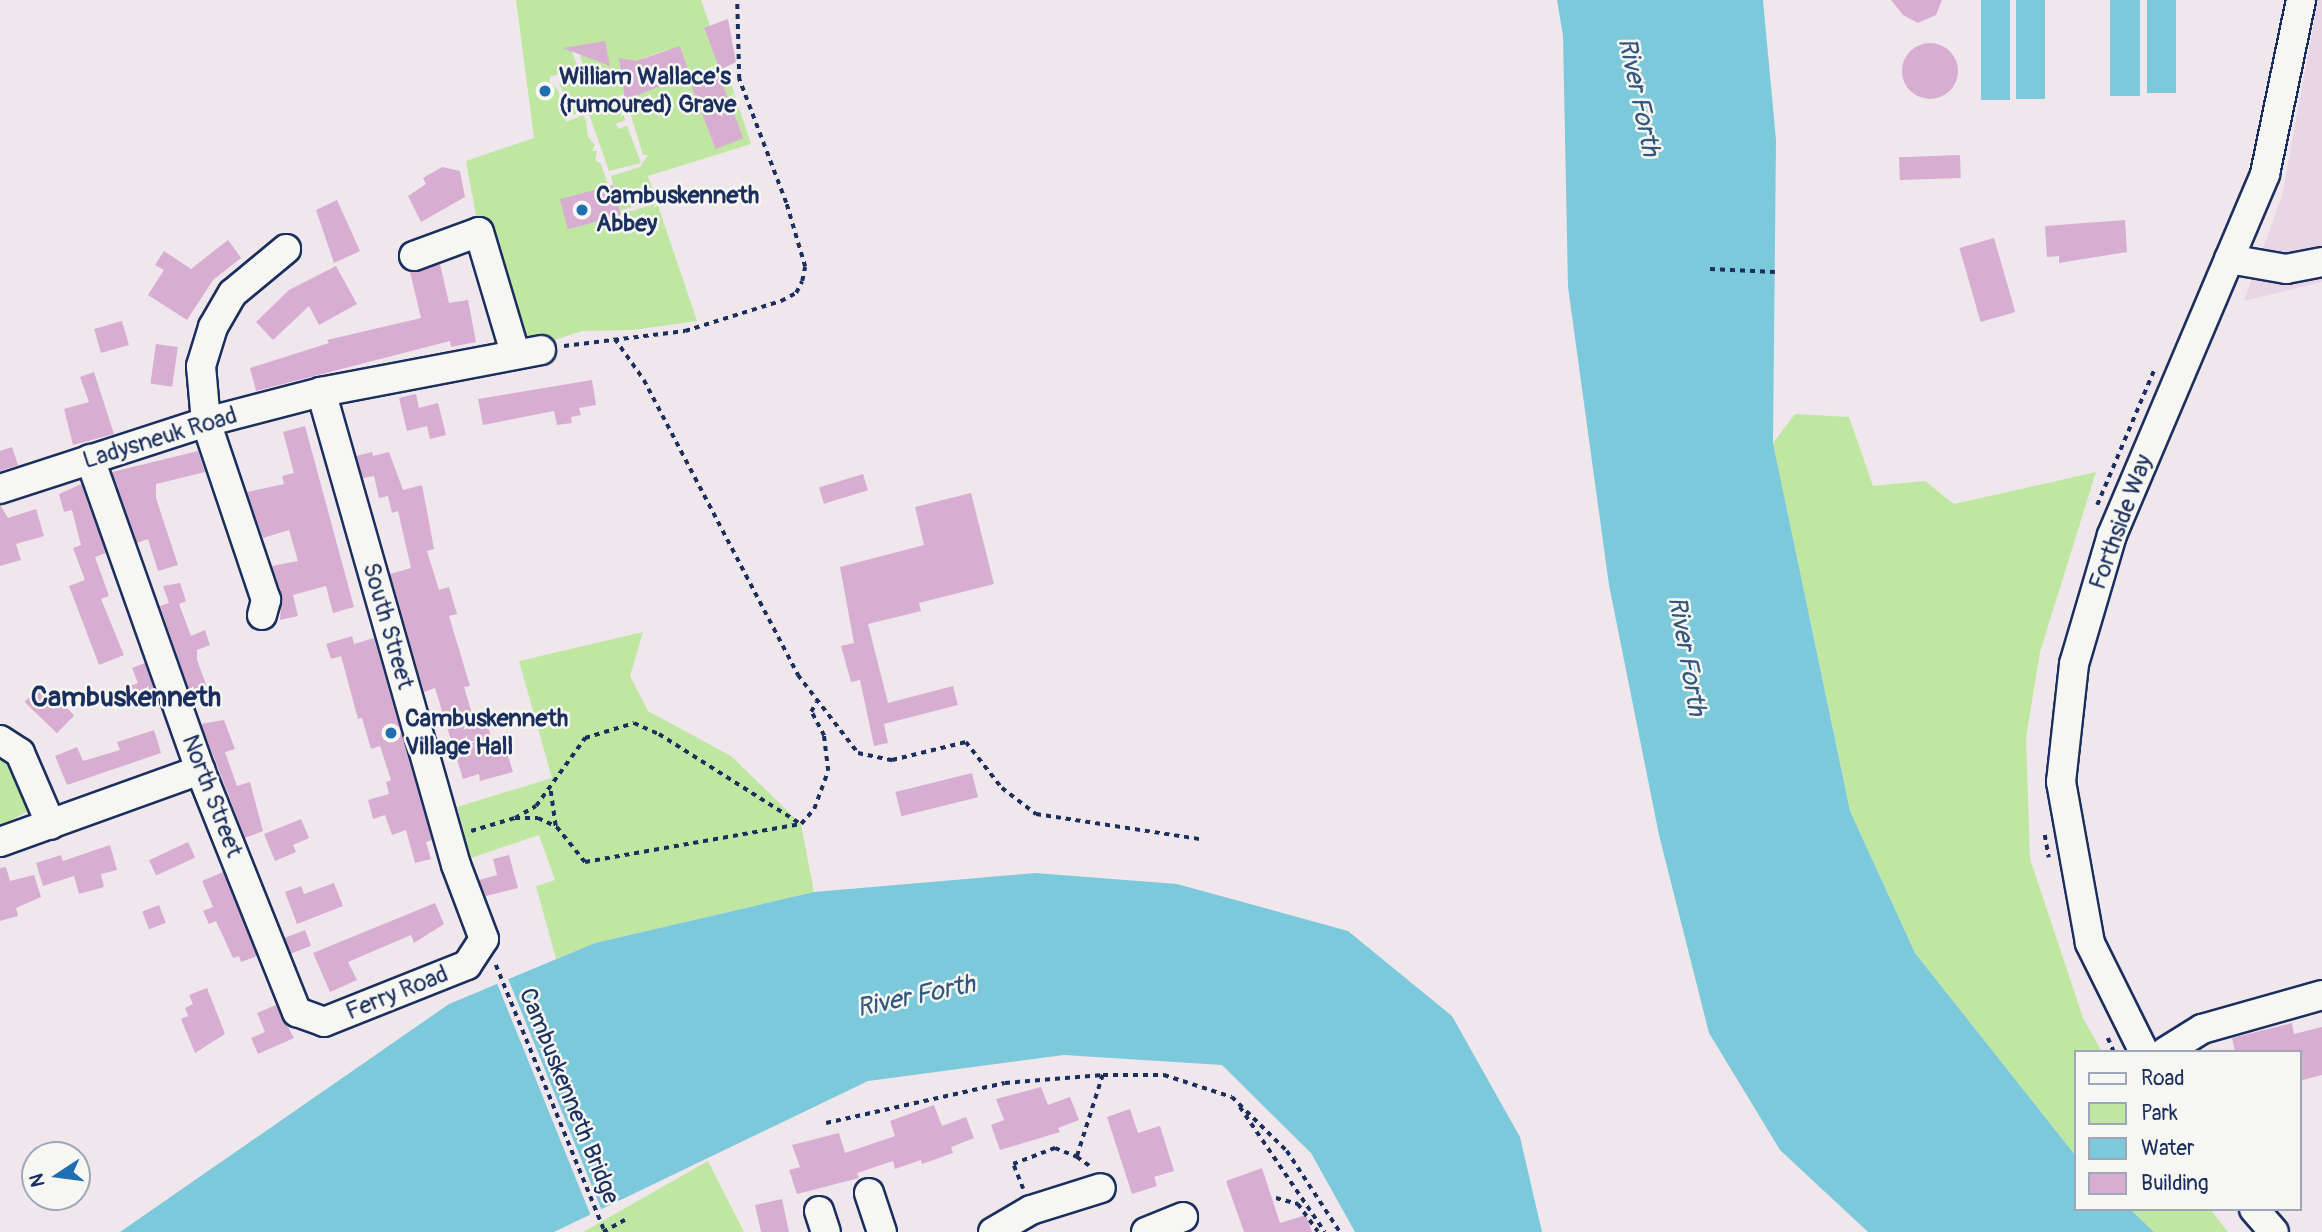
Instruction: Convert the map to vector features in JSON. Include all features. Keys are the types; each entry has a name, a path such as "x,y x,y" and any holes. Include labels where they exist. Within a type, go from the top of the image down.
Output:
{"street":[{"name":"Forthside Way","path":"2143,1050 2090,943 2061,782 2074,664 2112,535 2265,174 2301,0"},
{"path":"414,256 479,232 528,352"},
{"path":"262,615 266,600 206,422 201,366 213,327 233,293 286,249"},
{"path":"2229,258 2286,269 2322,262"},
{"name":"Ladysneuk Road","path":"0,489 206,422 321,392 528,352"},
{"name":"South Street","path":"321,392 448,837 484,939"},
{"name":"North Street","path":"90,459 200,770 297,1012"},
{"path":"0,740 20,753 51,825"},
{"path":"0,842 200,770"},
{"name":"Ferry Road","path":"297,1012 324,1022 467,965 484,939"},
{"path":"2168,1050 2202,1030 2322,995"},
{"path":"993,1232 1031,1210 1101,1188"},
{"path":"869,1193 882,1232"},
{"path":"2256,1211 2274,1232"},
{"path":"1144,1232 1183,1217"}],"path":[{"path":"528,352 709,323 781,301 796,293 805,267 786,203 739,79 737,0"},
{"path":"1710,269 1775,272"},
{"path":"615,339 644,380 722,535 816,702 858,754 892,760 967,742 1002,789 1036,814 1200,839"},
{"path":"448,837 515,818 538,818 556,827 585,862 801,824 814,809 828,771 824,736 811,712 816,702"},
{"path":"515,818 551,790 585,738 634,723 659,733 801,824"},
{"path":"551,790 556,827"},
{"name":"Cambuskenneth Bridge","path":"500,973 604,1232"},
{"path":"826,1123 1005,1083 1073,1074 1164,1075 1232,1097 1287,1151 1340,1232"},
{"path":"1077,1157 1103,1076"},
{"path":"1232,1097 1325,1232"},
{"path":"1031,1210 1013,1164 1055,1148 1077,1157 1098,1172 1101,1188"},
{"path":"1276,1198 1298,1203 1318,1232"},
{"path":"604,1232 625,1220"}],"shaded area":[{"path":"2318,0 2322,0 2322,282 2244,301 2282,196"}],"green space":[{"path":"516,0 701,0 710,26 704,29 720,69 726,68 751,144 648,176 697,321 633,330 582,331 515,353 479,232 466,161 534,138","holes":["680,46 688,69 681,79 626,99 643,155 648,155 640,167 611,176 620,211 654,199 655,204 625,213 619,219 601,164 595,160 597,151 592,151 595,145 588,137 583,115 566,122 558,90 549,81 551,76 579,70 571,49 578,47 584,72 559,83 571,112 575,115 587,108 609,171 641,163 627,126 618,129 616,124 625,120 618,96 625,94 643,58 667,50 669,56","718,72 743,137 715,148 690,83"]},
{"path":"1795,414 1849,417 1873,486 1925,481 1954,504 2096,472 2040,652 2026,738 2030,859 2083,1018 2101,1050 2074,1050 2074,1154 1915,953 1850,811 1773,443"},
{"path":"643,632 630,676 648,711 731,756 801,824 814,892 595,943 556,959 536,886 555,880 539,835 471,858 457,807 552,778 519,661"},
{"path":"0,745 31,799 28,811 0,826"},
{"path":"708,1161 744,1232 583,1232"},
{"path":"2132,1211 2212,1211 2228,1232 2154,1232"}],"water":[{"name":"River Forth","path":"1557,0 1763,0 1776,140 1773,443 1850,811 1915,953 2074,1154 2074,1211 2132,1211 2154,1232 1868,1232 1780,1150 1709,1033 1659,835 1609,585 1568,287 1563,36"},
{"path":"1981,0 2010,0 2010,100 1981,100"},
{"path":"2016,0 2045,0 2045,99 2016,99"},
{"path":"2110,0 2140,0 2140,96 2110,96"},
{"path":"2147,0 2176,0 2176,93 2147,93"},
{"name":"River Forth","path":"1035,873 1177,884 1348,931 1452,1016 1520,1137 1542,1232 1355,1232 1311,1153 1222,1065 1064,1055 868,1081 554,1232 120,1232 449,1004 595,943 814,892"}],"pier":[{"path":"507,976 602,1212 591,1216 496,980"}],"building":[{"path":"1891,0 1942,0 1936,15 1918,23 1903,15"},
{"path":"728,19 736,62 720,70 704,28"},
{"path":"605,41 610,66 563,48"},
{"path":"1930,43 1941,45 1950,51 1956,60 1956,82 1950,91 1941,97 1930,99 1919,97 1910,91 1904,82 1902,71 1904,60 1910,51 1919,45"},
{"path":"680,46 690,75 625,100 619,58 636,61"},
{"path":"718,72 743,138 715,149 690,83"},
{"path":"1960,155 1961,178 1900,180 1899,157"},
{"path":"442,167 460,171 465,197 421,222 408,196 426,184 423,178"},
{"path":"613,185 621,215 568,229 560,199"},
{"path":"337,200 360,251 334,263 316,210"},
{"path":"2125,220 2127,252 2059,263 2059,256 2047,257 2045,226"},
{"path":"1994,238 2015,312 1981,322 1959,248"},
{"path":"228,240 241,258 213,280 187,320 148,295 164,270 155,265 164,251 191,269"},
{"path":"440,264 449,303 468,300 476,342 451,347 450,341 256,391 250,368 329,343 327,340 421,318 410,272"},
{"path":"336,266 357,304 319,325 309,306 273,340 256,322 289,290"},
{"path":"122,321 129,345 101,353 94,329"},
{"path":"156,344 178,347 172,387 150,384"},
{"path":"94,372 114,434 73,445 64,409 89,402 80,377"},
{"path":"592,380 596,405 579,408 581,415 571,417 572,423 557,425 554,411 483,425 478,399"},
{"path":"416,394 419,408 438,403 446,435 430,439 427,426 407,431 399,398"},
{"path":"305,426 354,607 333,613 326,586 293,595 298,616 280,620 282,595 272,566 298,561 289,530 263,538 247,492 284,484 282,476 294,473 283,432"},
{"path":"12,447 18,465 0,471 0,451"},
{"path":"198,451 205,472 156,484 156,498 178,565 158,571 148,539 137,543 112,472"},
{"path":"372,452 373,456 389,452 403,490 422,485 434,549 427,551 439,590 449,587 457,614 449,616 470,686 464,687 474,720 485,716 492,740 502,737 513,772 480,781 479,774 463,779 435,688 424,692 390,574 411,568 398,511 392,513 388,496 379,498 374,476 363,478 356,456"},
{"path":"863,474 868,490 824,504 819,487"},
{"path":"81,484 106,553 95,557 109,596 101,599 124,655 99,665 69,586 85,580 73,548 81,545 72,510 64,512 59,494"},
{"path":"971,493 994,584 919,603 921,611 868,624 888,703 953,686 958,705 884,724 888,743 874,746 860,680 851,682 841,646 854,643 840,567 924,545 915,507"},
{"path":"0,505 8,518 36,509 44,536 16,544 21,560 0,566"},
{"path":"180,583 186,601 179,604 191,636 205,630 210,645 197,650 197,660 211,698 194,703 160,606 169,603 163,586"},
{"path":"352,636 354,644 374,638 432,840 426,842 431,859 415,863 406,830 392,835 385,815 373,819 368,800 389,794 386,782 391,780 380,746 371,749 362,718 358,719 341,656 331,659 326,644"},
{"path":"145,663 155,692 128,703 122,689 138,683 132,668"},
{"path":"42,684 74,715 57,733 25,702"},
{"path":"224,720 235,749 225,752 237,786 250,782 263,831 245,838 201,724"},
{"path":"154,730 161,753 67,785 55,756 77,747 83,761 120,750 117,742"},
{"path":"972,773 978,797 901,816 895,792"},
{"path":"301,819 309,838 293,845 296,852 275,861 264,834"},
{"path":"188,842 195,857 156,876 149,860"},
{"path":"110,845 117,870 101,874 104,887 79,894 74,876 43,886 36,863 61,855 63,861"},
{"path":"509,855 518,888 486,896 479,880 497,875 493,859"},
{"path":"6,867 10,881 34,875 41,897 16,908 18,916 0,921 0,868"},
{"path":"223,872 257,956 241,962 239,956 233,958 216,921 209,924 203,911 213,907 202,881"},
{"path":"334,883 343,906 297,924 285,892 301,886 304,894"},
{"path":"435,903 444,924 414,943 411,935 348,962 357,980 330,992 313,953"},
{"path":"159,905 166,923 149,929 142,911"},
{"path":"305,930 311,946 291,954 284,938"},
{"path":"207,988 225,1034 195,1053 181,1019 188,1016 185,1008 193,1004 189,995"},
{"path":"276,1005 294,1038 258,1054 251,1038 265,1032 257,1013"},
{"path":"2292,1023 2294,1034 2322,1027 2322,1075 2301,1080 2301,1050 2235,1050 2232,1038"},
{"path":"1041,1087 1048,1105 1070,1097 1079,1120 1058,1128 1060,1132 1000,1150 991,1125 1004,1120 996,1099"},
{"path":"934,1105 942,1126 966,1117 974,1138 951,1147 953,1153 922,1164 921,1160 895,1169 893,1161 857,1173 859,1178 797,1194 789,1170 800,1167 792,1145 839,1133 845,1153 895,1136 890,1121"},
{"path":"1130,1109 1138,1133 1160,1126 1174,1171 1154,1177 1157,1186 1132,1194 1107,1117"},
{"path":"1262,1168 1280,1223 1306,1215 1312,1232 1244,1232 1226,1181"},
{"path":"782,1199 789,1232 761,1232 755,1205"}],"place":[{"name":"William Wallace's (rumoured) Grave","path":"545,91"},
{"name":"Cambuskenneth Abbey","path":"582,210"},
{"name":"Cambuskenneth Village Hall","path":"391,733"}],"district":[{"name":"Cambuskenneth","path":"126,698"}]}
